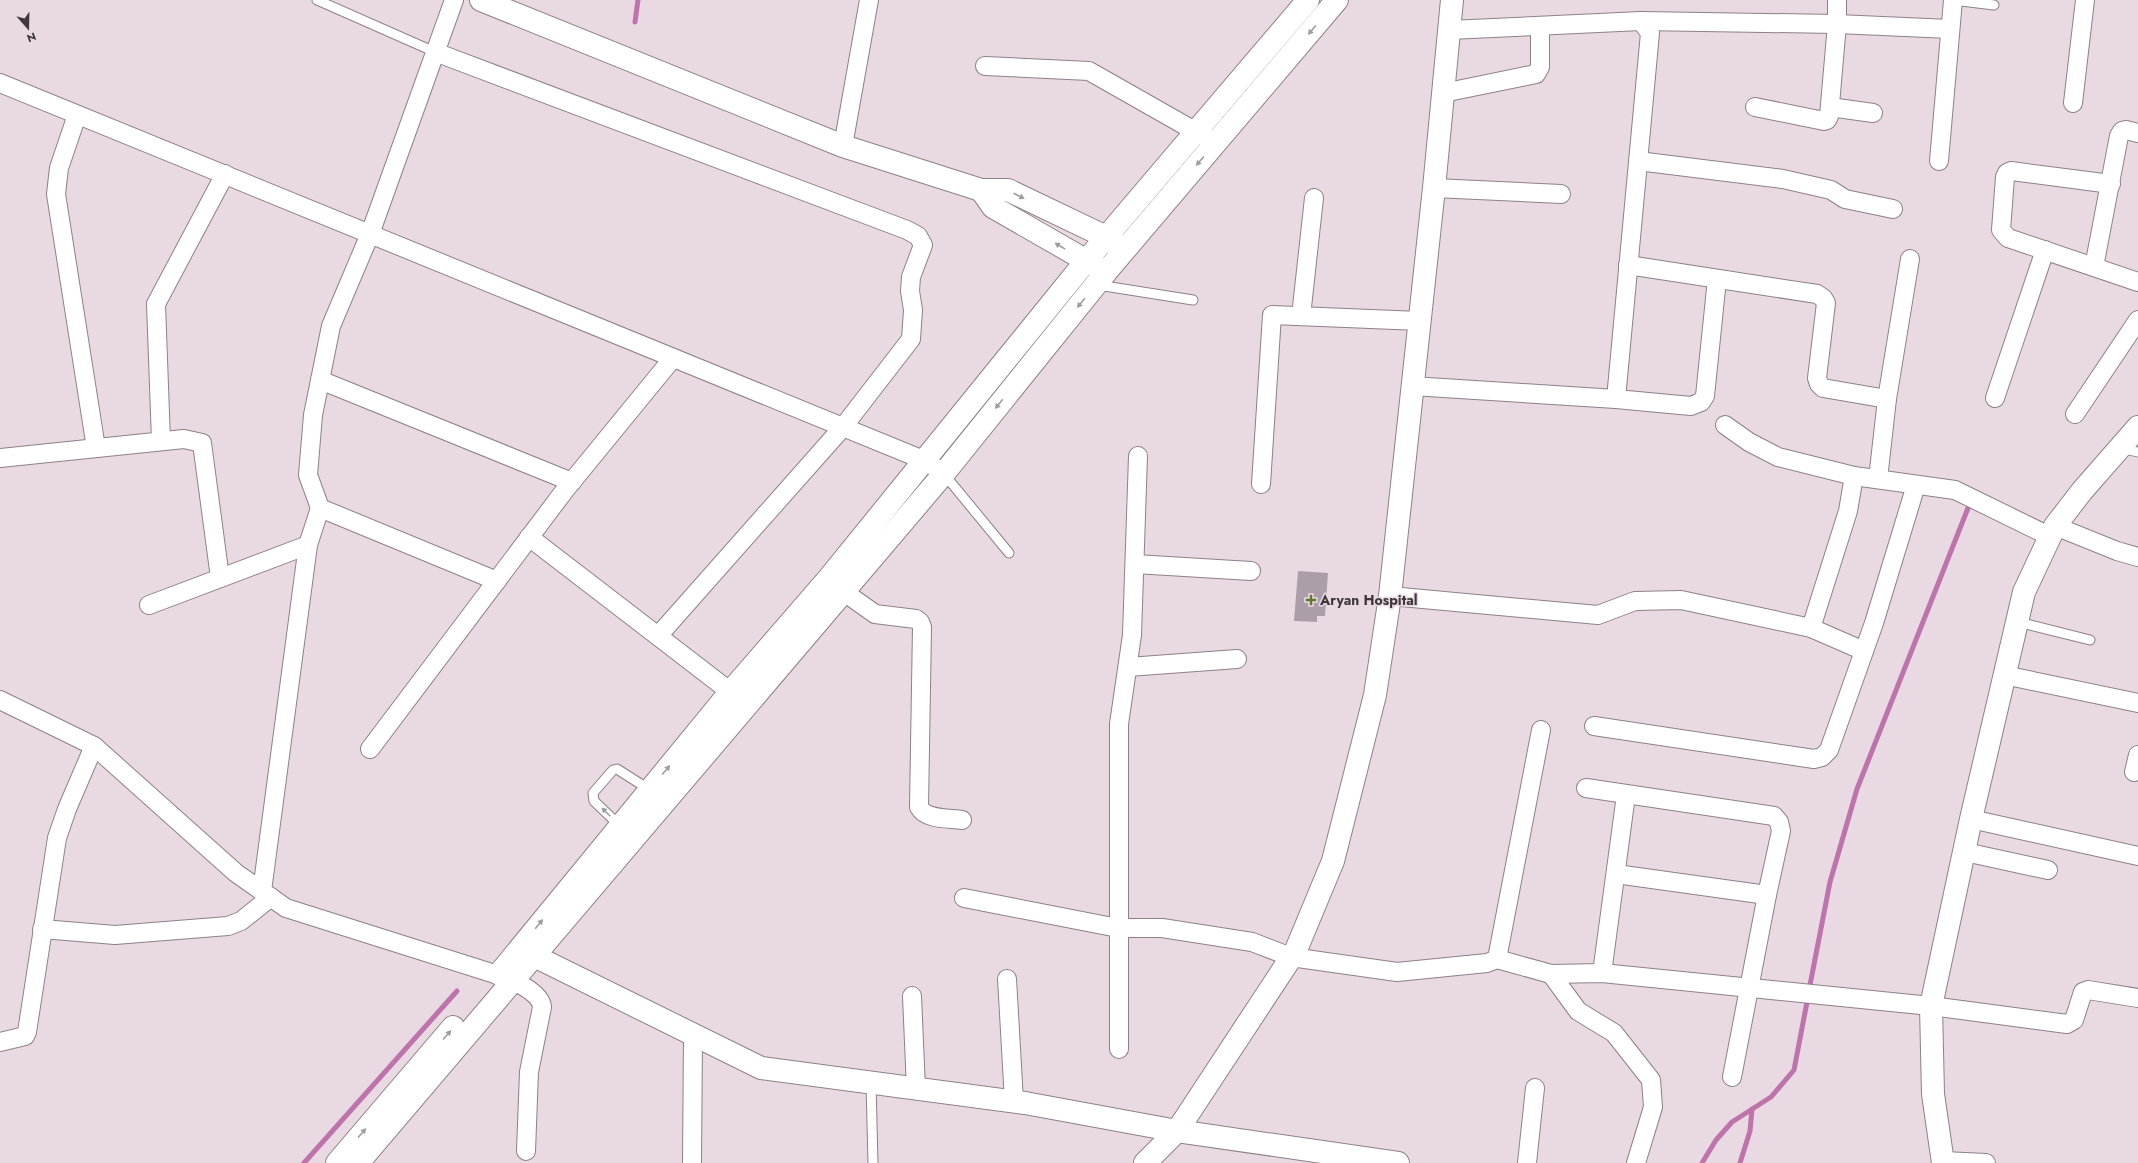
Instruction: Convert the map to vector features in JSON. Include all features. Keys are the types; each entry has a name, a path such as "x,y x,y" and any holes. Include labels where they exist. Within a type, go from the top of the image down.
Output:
{"main road":[{"path":"481,0 843,146 981,190 1008,190 1106,237 1124,250"},
{"path":"836,585 926,461 1086,261 1308,0"},
{"path":"358,1163 506,977 738,698 836,585 943,473 1124,250 1337,0"},
{"path":"1144,1163 1177,1131 1291,956 1333,861 1375,695 1390,596 1434,188 1452,0"},
{"path":"981,190 993,207 1086,261 1101,278"},
{"path":"1943,1162 1934,1094 1932,1006 2004,675 2024,592 2052,531 2082,491 2129,450 2138,427"},
{"path":"527,952 761,1068 1014,1101 1177,1131 1398,1163"},
{"path":"337,1163 506,977"}],"street":[{"path":"42,929 115,935 228,926 241,920 267,894 308,545 320,508 308,475 313,415 331,326 370,234 454,0"},
{"path":"843,146 869,0"},
{"path":"1755,108 1824,121 1829,116 1837,24 1837,0"},
{"path":"1939,161 1953,0"},
{"path":"2073,103 2085,0"},
{"path":"1449,30 1641,21 1837,24 1950,29"},
{"path":"1616,399 1650,34 1641,21"},
{"path":"1443,93 1536,74 1540,67 1540,26"},
{"path":"436,52 899,227 918,236 923,245 911,277 910,291 913,310 911,339 843,428 658,636"},
{"path":"985,66 1089,71 1198,131 1215,144"},
{"path":"0,83 926,461 943,473"},
{"path":"1830,107 1873,113"},
{"path":"77,114 59,168 56,194 96,448"},
{"path":"2094,267 2119,136 2122,131 2126,130 2138,133"},
{"path":"1638,161 1783,179 1831,190 1845,199 1893,209"},
{"path":"2111,184 2011,171 2007,173 2005,177 2001,230 2008,238 2138,282"},
{"path":"161,441 156,304 225,174"},
{"path":"1434,188 1561,194"},
{"path":"1301,316 1314,198"},
{"path":"1995,398 2045,250"},
{"path":"1878,480 1887,399 1910,259"},
{"path":"1628,265 1817,294 1823,298 1826,304 1817,378 1819,384 1823,388 1887,399"},
{"path":"1412,386 1616,399 1691,406 1701,402 1705,396 1717,279"},
{"path":"1261,484 1272,315 1420,321"},
{"path":"2076,414 2138,320"},
{"path":"370,749 572,482 673,358"},
{"path":"320,380 572,482"},
{"path":"1725,425 1749,442 1778,457 1854,476 1955,490 2052,531 2138,557"},
{"path":"0,458 184,439 202,443 220,578"},
{"path":"1119,1049 1119,724 1132,635 1138,456"},
{"path":"1811,628 1848,511 1854,476"},
{"path":"1594,726 1814,759 1822,757 1829,750 1864,652 1916,484"},
{"path":"320,508 497,581"},
{"path":"529,538 738,698"},
{"path":"149,605 308,545"},
{"path":"1135,564 1251,571"},
{"path":"836,585 875,614 916,619 920,622 922,627 919,807 922,813 927,816 962,820"},
{"path":"1390,596 1598,615 1635,601 1681,600 1811,628 1864,652"},
{"path":"1128,667 1237,659"},
{"path":"2004,675 2138,703"},
{"path":"0,700 94,746 236,873 286,908 506,977 539,997 542,1002 529,1072 526,1151"},
{"path":"1497,958 1541,730"},
{"path":"0,1042 19,1039 25,1036 27,1032 42,929 61,823 94,746"},
{"path":"1586,788 1774,816 1779,822 1781,831 1766,895 1732,1077"},
{"path":"1602,972 1626,795"},
{"path":"1972,819 2138,856"},
{"path":"1965,852 2048,870"},
{"path":"1616,874 1766,895"},
{"path":"964,898 1118,928 1162,928 1252,942 1291,956 1397,972 1488,963 1497,958 1551,974 1602,972 1932,1006 2067,1024 2074,1020 2083,992 2088,990 2138,998"},
{"path":"1551,974 1578,1011 1614,1032 1651,1080 1653,1106 1636,1163"},
{"path":"1007,979 1014,1101"},
{"path":"912,996 916,1089"},
{"path":"692,1163 693,1035"},
{"path":"1526,1163 1535,1088"},
{"path":"1943,1162 1986,1163"}],"lane":[{"path":"317,0 436,52"},
{"path":"1953,0 1994,5"},
{"path":"1101,278 1193,300"},
{"path":"943,473 1009,553"},
{"path":"2018,622 2090,640"},
{"path":"627,832 594,801 593,793 613,770 617,769 658,795"},
{"path":"871,1083 873,1163"}],"building":[{"path":"1298,571 1328,573 1325,616 1317,616 1317,622 1294,621"}],"waterway":[{"path":"635,22 638,0"},
{"path":"1810,985 1830,882 1857,789 1968,508"},
{"path":"304,1163 457,991"},
{"path":"1702,1163 1716,1140 1732,1122 1771,1097 1794,1070 1807,1002"},
{"path":"1740,1163 1750,1131 1752,1109"}],"place":[{"name":"Aryan Hospital","path":"1311,600"}]}
